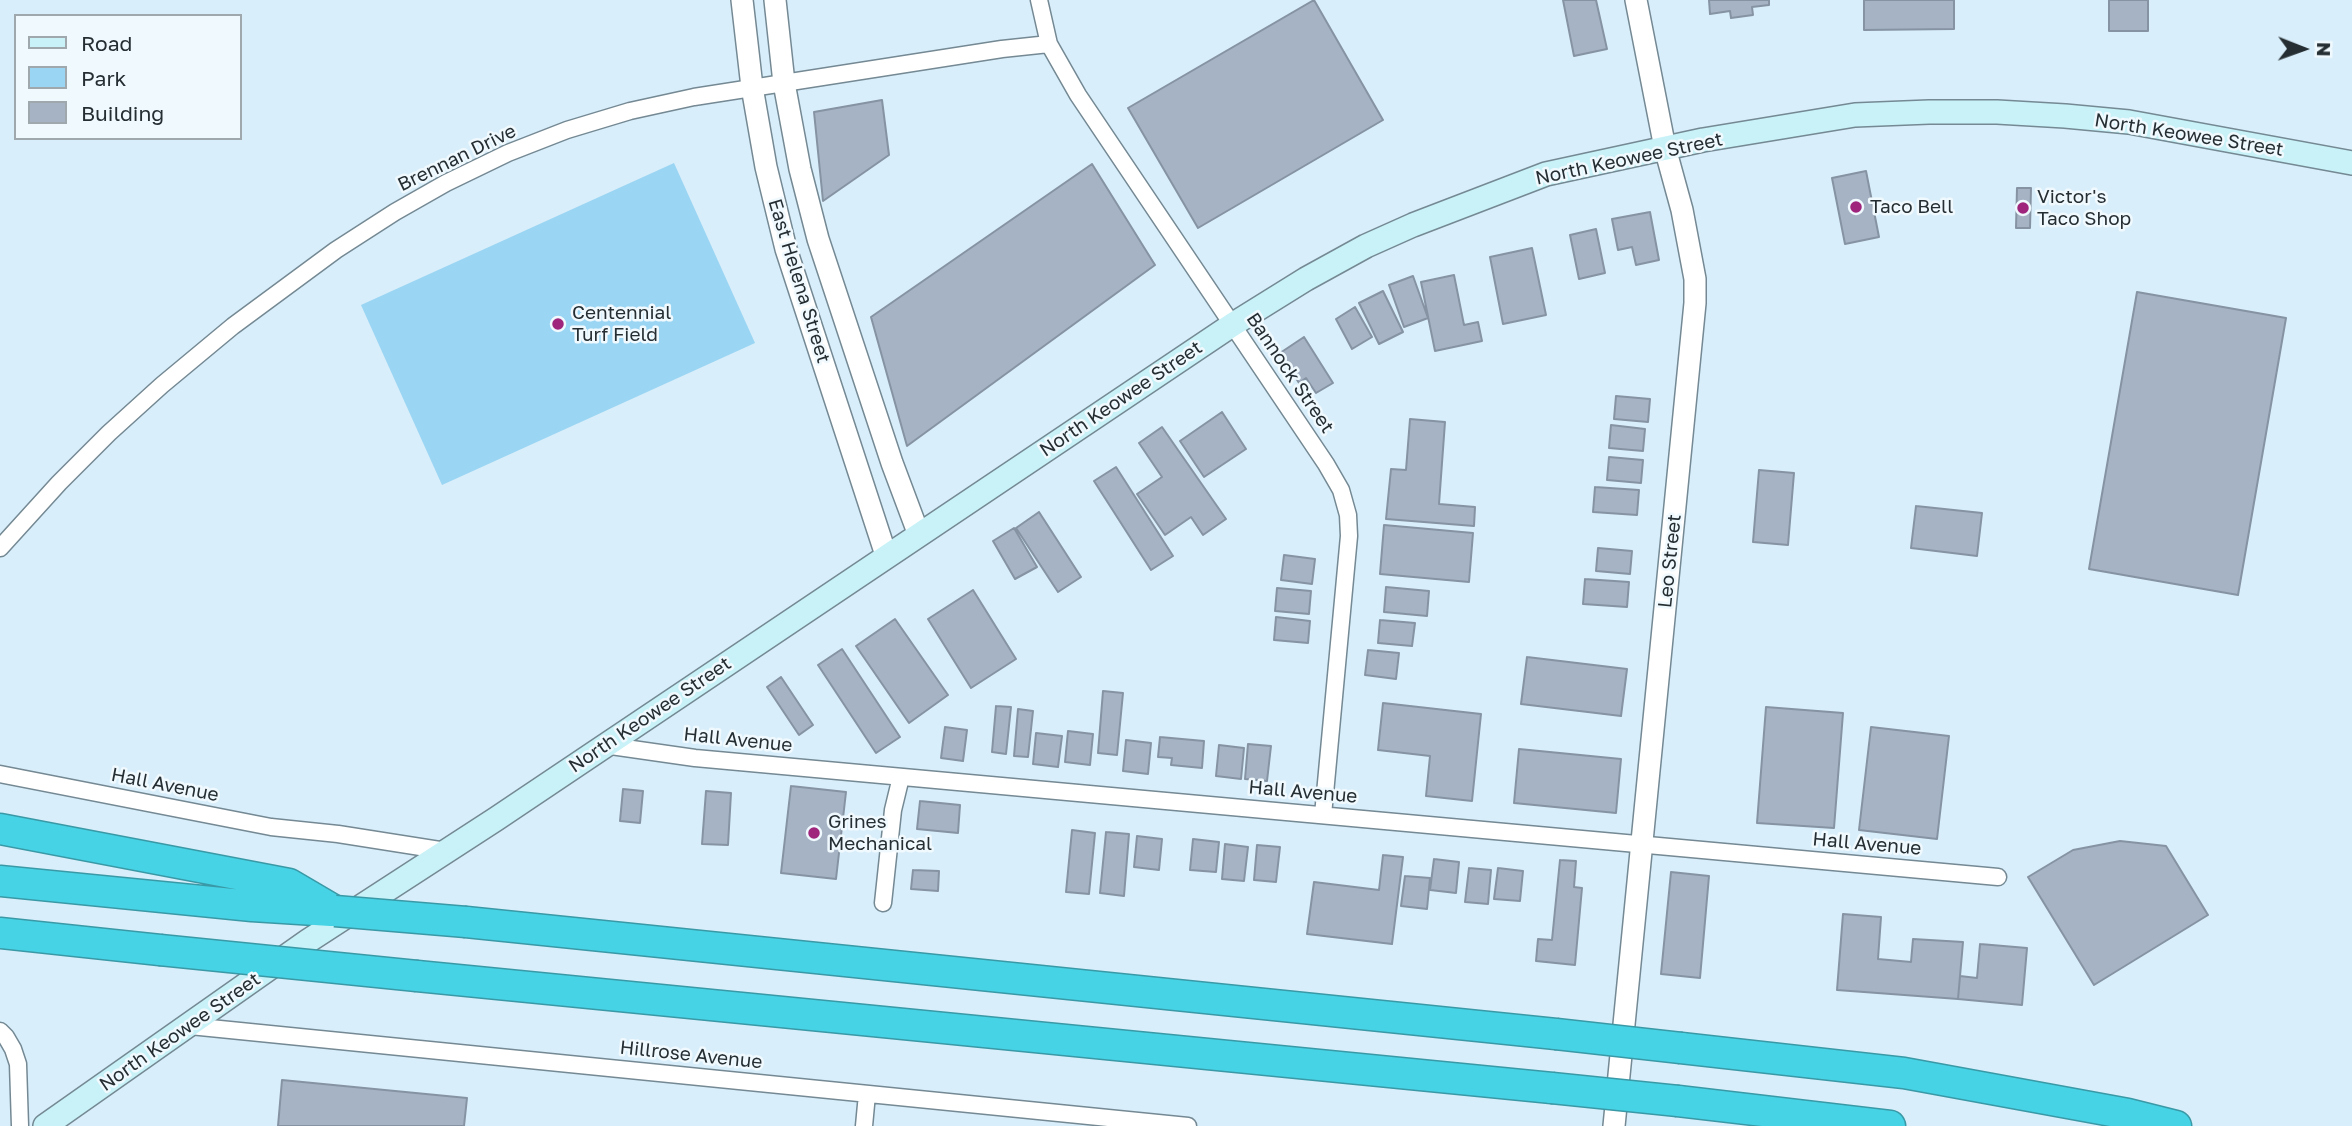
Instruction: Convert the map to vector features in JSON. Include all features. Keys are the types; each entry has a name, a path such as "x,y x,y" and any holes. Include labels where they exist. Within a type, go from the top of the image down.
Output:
{"highway":[{"path":"0,829 289,884 335,911"},
{"path":"0,881 252,906 466,922 1556,1034 1904,1073 2128,1114 2176,1126"},
{"path":"0,933 1552,1088 1890,1126"}],"main road":[{"name":"North Keowee Street","path":"44,1126 308,941 1232,325 1366,246 1420,222 1546,174 1665,148 1854,116 1997,112 2129,122 2352,163"}],"street":[{"name":"East Helena Street","path":"742,0 752,88 766,167 786,249 886,555"},
{"name":"East Helena Street","path":"775,0 784,83 800,169 818,239 895,473 919,535"},
{"name":"Bannock Street","path":"1039,0 1049,44 1093,119 1341,490 1348,516 1349,536 1322,815"},
{"name":"Leo Street","path":"1614,1126 1695,303 1695,279 1684,221 1665,148 1636,0"},
{"name":"Brennan Drive","path":"0,548 59,483 162,384 277,292 395,212 446,183 508,153 566,130 630,111 694,97 1049,44"},
{"name":"Hall Avenue","path":"604,746 695,758 1998,877"},
{"name":"Hall Avenue","path":"0,774 271,827 338,834 446,851"},
{"path":"883,902 893,810 901,777"},
{"name":"Hillrose Avenue","path":"190,1026 1188,1126"},
{"path":"0,1031 6,1037 18,1064 20,1126"},
{"path":"864,1126 867,1094"}],"green space":[{"name":"Centennial Turf Field","path":"674,163 755,343 442,485 361,305"}],"building":[{"path":"1314,0 1383,120 1198,228 1128,108"},
{"path":"1563,0 1596,0 1607,49 1574,56"},
{"path":"1709,0 1769,0 1769,5 1752,7 1753,15 1731,18 1730,11 1710,14"},
{"path":"1864,0 1954,0 1954,29 1864,30"},
{"path":"2109,0 2148,0 2148,31 2109,31"},
{"path":"882,100 889,155 823,201 814,112"},
{"path":"1092,164 1155,265 907,446 871,317"},
{"name":"Taco Bell","path":"1866,171 1879,237 1845,244 1832,178"},
{"name":"Victor's Taco Shop","path":"2017,188 2031,188 2030,228 2016,228"},
{"path":"1650,212 1659,260 1636,265 1632,247 1618,250 1612,219"},
{"path":"1596,229 1605,273 1579,279 1570,235"},
{"path":"1532,248 1546,315 1503,324 1490,257"},
{"path":"1454,275 1464,325 1478,322 1482,341 1435,351 1421,282"},
{"path":"1413,276 1428,318 1404,327 1389,285"},
{"path":"1383,291 1403,332 1379,344 1359,303"},
{"path":"2137,292 2286,318 2238,595 2089,569"},
{"path":"1355,307 1372,337 1352,349 1336,319"},
{"path":"1304,337 1333,383 1316,393 1306,378 1299,383 1280,353"},
{"path":"1616,396 1650,399 1648,422 1614,419"},
{"path":"1222,412 1246,449 1204,477 1180,441"},
{"path":"1410,419 1445,422 1439,504 1475,507 1474,526 1386,519 1391,469 1406,470"},
{"path":"1611,425 1645,429 1643,451 1609,448"},
{"path":"1162,427 1226,519 1203,535 1191,517 1165,535 1137,494 1162,477 1139,443"},
{"path":"1609,457 1643,460 1641,483 1607,480"},
{"path":"1116,467 1173,556 1151,570 1094,481"},
{"path":"1759,470 1794,473 1788,545 1753,542"},
{"path":"1595,487 1639,490 1637,515 1593,512"},
{"path":"1916,506 1982,513 1977,556 1911,548"},
{"path":"1039,512 1081,577 1058,592 1016,528"},
{"path":"1384,525 1473,533 1469,582 1380,574"},
{"path":"1014,528 1037,567 1015,579 993,541"},
{"path":"1598,548 1632,551 1630,574 1596,571"},
{"path":"1284,555 1315,559 1312,584 1281,580"},
{"path":"1585,579 1629,582 1627,607 1583,604"},
{"path":"1386,587 1429,591 1427,616 1384,612"},
{"path":"1277,588 1311,591 1309,614 1275,611"},
{"path":"973,590 1016,659 971,688 928,619"},
{"path":"1276,617 1310,621 1308,643 1274,640"},
{"path":"895,619 948,695 909,723 856,646"},
{"path":"1380,620 1415,623 1412,646 1378,643"},
{"path":"842,649 900,737 876,753 818,665"},
{"path":"1368,650 1399,653 1396,679 1365,675"},
{"path":"1527,657 1627,669 1621,716 1521,704"},
{"path":"781,677 813,725 799,735 767,687"},
{"path":"1103,691 1123,693 1117,755 1098,753"},
{"path":"1383,703 1481,714 1472,801 1426,796 1430,756 1378,750"},
{"path":"996,706 1011,707 1006,754 992,752"},
{"path":"1766,707 1843,713 1834,828 1757,823"},
{"path":"1018,709 1033,711 1028,757 1014,756"},
{"path":"945,727 967,730 963,761 941,758"},
{"path":"1871,727 1949,736 1937,839 1859,830"},
{"path":"1068,731 1093,734 1090,765 1065,762"},
{"path":"1036,733 1062,736 1058,767 1033,764"},
{"path":"1160,737 1204,741 1202,768 1171,765 1172,758 1158,757"},
{"path":"1126,740 1151,743 1148,774 1123,771"},
{"path":"1248,744 1271,746 1267,781 1245,779"},
{"path":"1219,745 1244,748 1241,779 1216,776"},
{"path":"1519,749 1621,759 1616,813 1514,803"},
{"name":"Grines Mechanical","path":"791,786 846,792 836,879 781,873"},
{"path":"623,789 643,791 640,823 620,821"},
{"path":"706,791 731,793 728,845 702,844"},
{"path":"920,801 960,805 958,833 917,829"},
{"path":"1072,830 1095,833 1089,894 1066,892"},
{"path":"1106,832 1129,834 1124,896 1100,893"},
{"path":"1137,836 1162,839 1159,870 1134,867"},
{"path":"1193,839 1219,842 1216,872 1190,870"},
{"path":"2120,841 2166,846 2208,915 2094,985 2028,877 2073,850"},
{"path":"1225,844 1248,847 1244,881 1222,879"},
{"path":"1257,845 1280,847 1276,882 1254,880"},
{"path":"1383,855 1403,857 1392,944 1307,934 1314,882 1379,890"},
{"path":"1434,859 1459,862 1456,893 1430,890"},
{"path":"1560,860 1576,861 1574,887 1582,888 1575,965 1536,961 1538,939 1552,940"},
{"path":"1469,868 1491,870 1488,904 1465,902"},
{"path":"1498,868 1523,871 1520,901 1494,899"},
{"path":"913,870 939,871 938,891 911,889"},
{"path":"1671,872 1709,876 1700,978 1661,974"},
{"path":"1405,876 1430,878 1427,909 1401,906"},
{"path":"1843,914 1881,917 1878,959 1911,962 1913,939 1963,942 1958,999 1837,990"},
{"path":"1980,944 2027,948 2022,1005 1958,999 1960,976 1977,978"},
{"path":"282,1080 467,1098 464,1126 278,1126"}],"place":[{"name":"Taco Bell","path":"1856,207"},
{"name":"Victor's Taco Shop","path":"2023,208"},
{"name":"Centennial Turf Field","path":"558,324"},
{"name":"Grines Mechanical","path":"814,833"}]}
